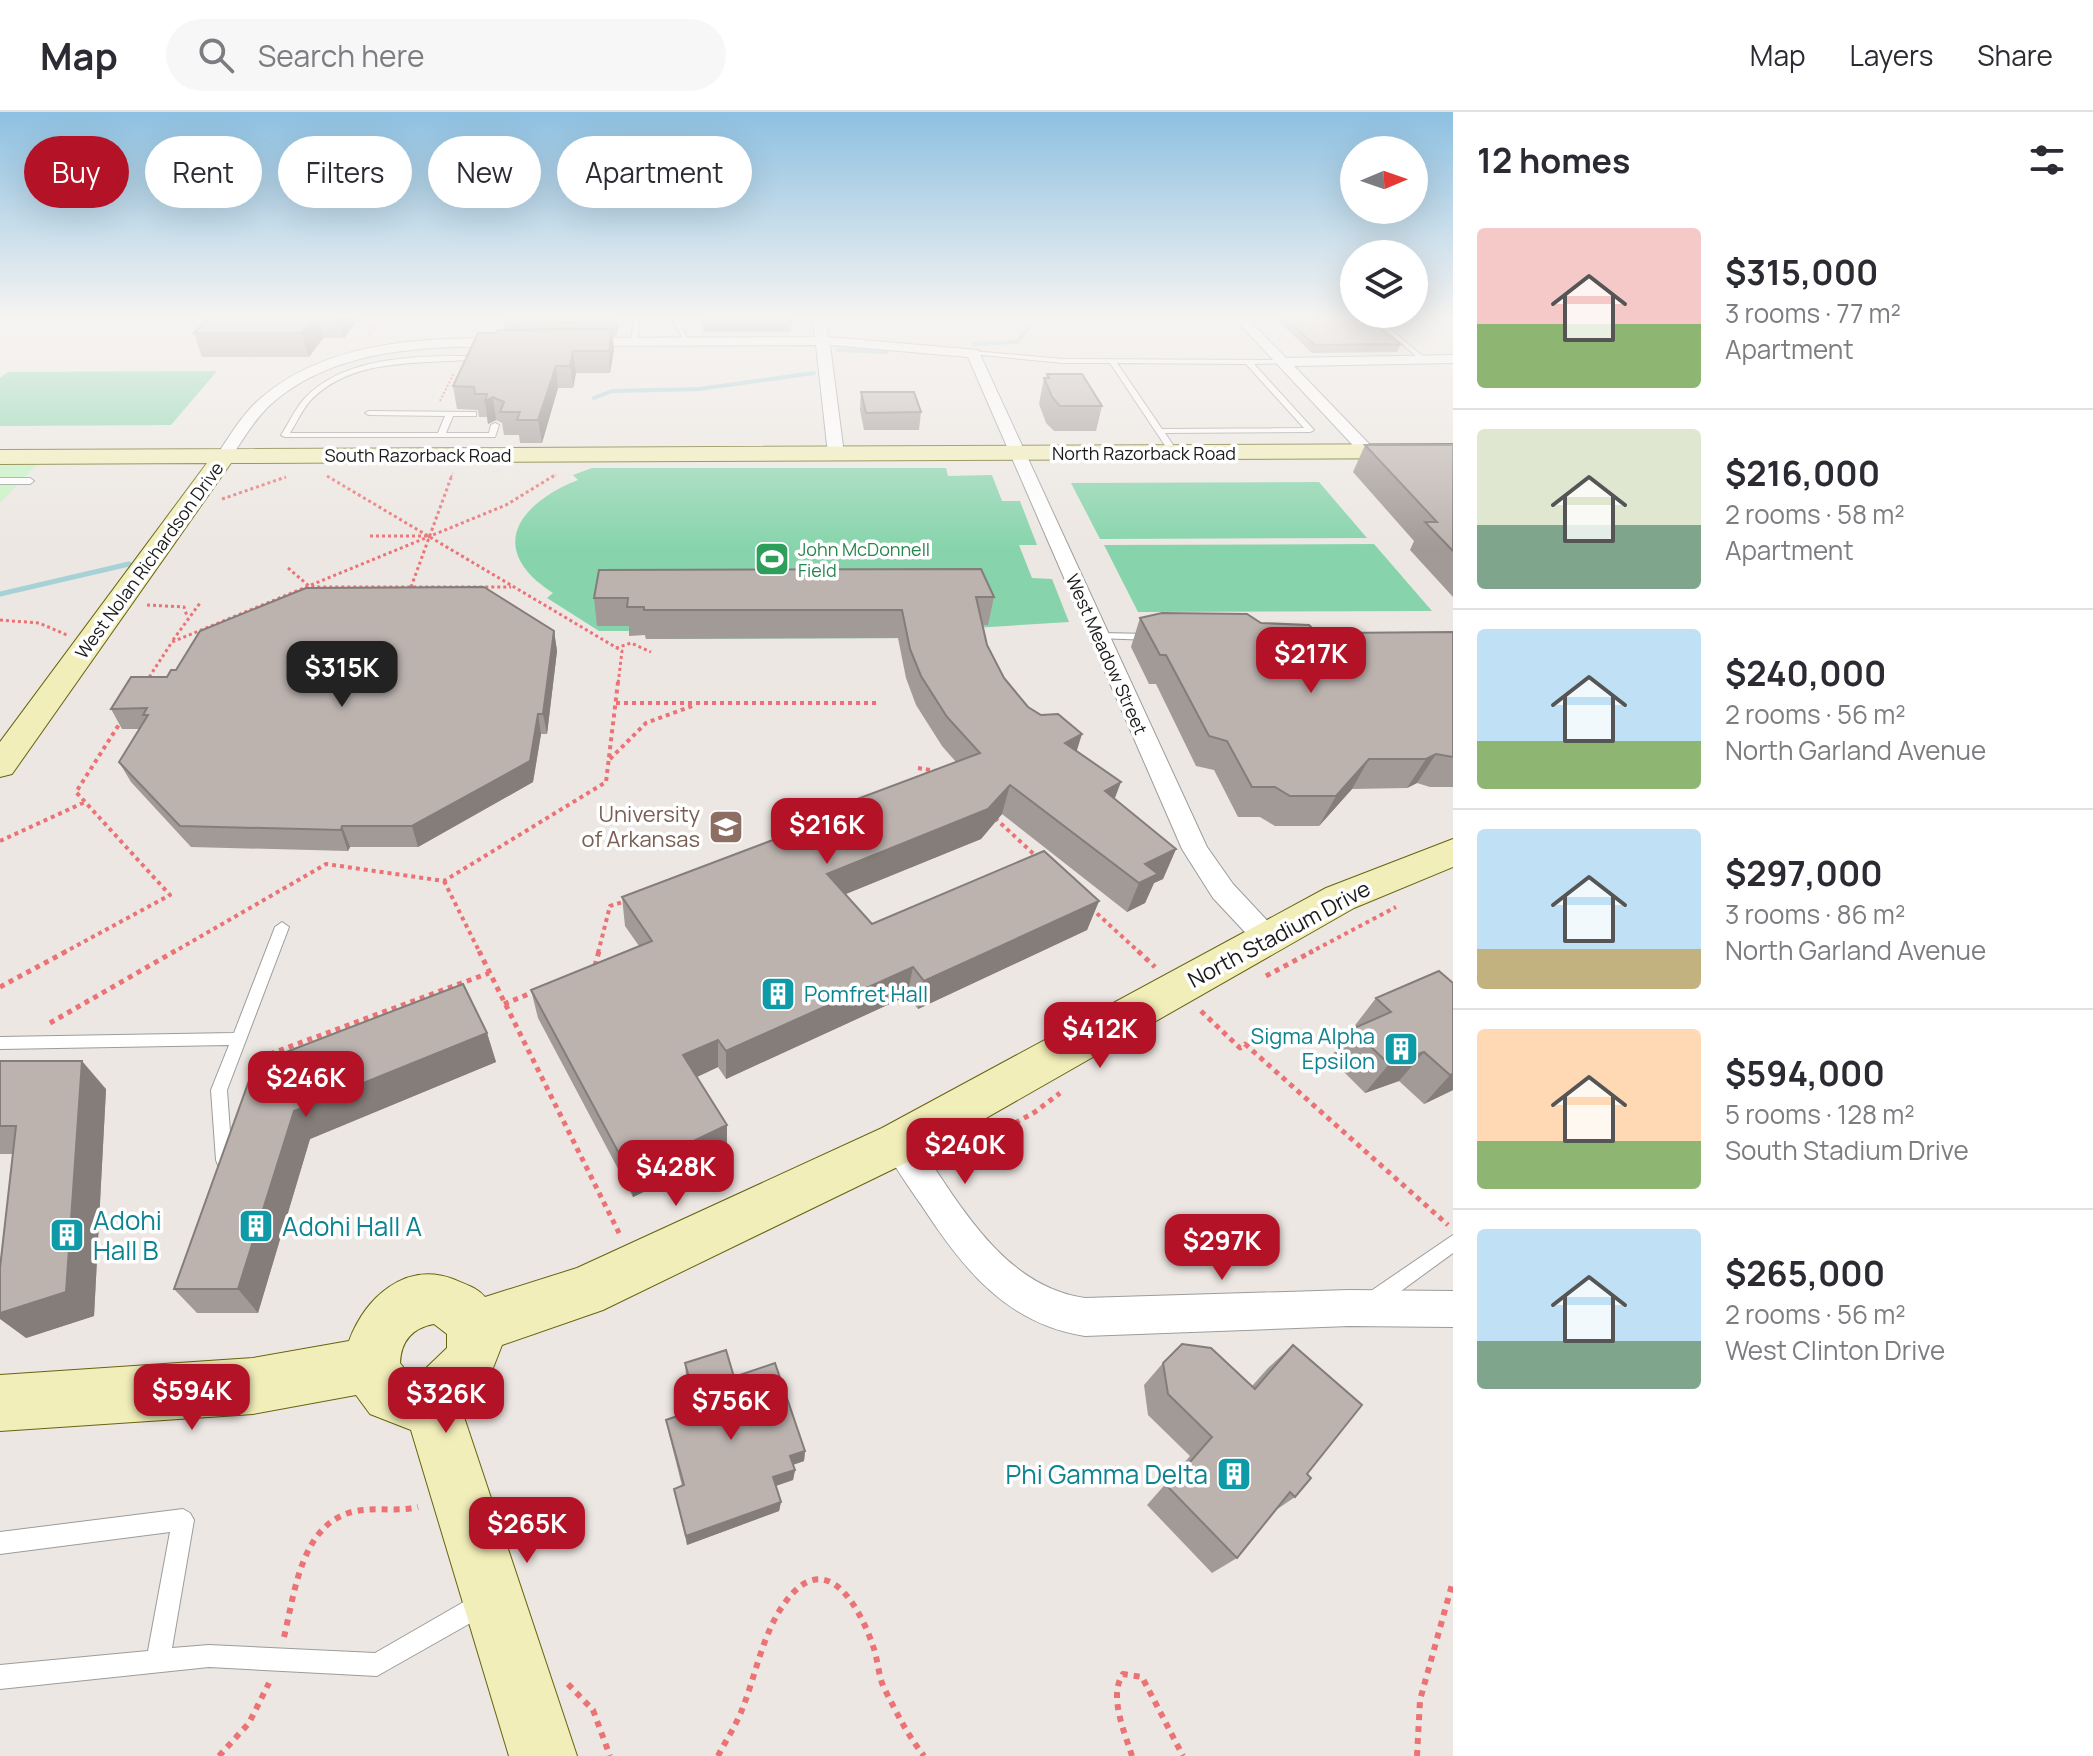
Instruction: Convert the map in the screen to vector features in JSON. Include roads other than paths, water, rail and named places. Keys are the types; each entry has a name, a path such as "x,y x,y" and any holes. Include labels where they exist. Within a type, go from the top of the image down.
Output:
{"street":[{"name":"West Nolan Richardson Drive","path":"0,766 263,403 275,395"},
{"path":"829,395 836,454"},
{"name":"West Meadow Street","path":"992,395 1207,870 1264,958"},
{"path":"1313,395 1368,452"},
{"name":"North Razorback Road","path":"836,454 1453,451"},
{"name":"South Razorback Road","path":"0,457 836,454"},
{"name":"North Stadium Drive","path":"474,1327 584,1292 899,1143 1264,958 1340,898 1417,864 1453,852"},
{"path":"899,1143 984,1263 1006,1284 1052,1311 1085,1317 1362,1308 1453,1309"},
{"path":"434,1298 452,1301 466,1311 474,1327 475,1344 468,1367 453,1386 430,1398 407,1400 391,1395 380,1385 372,1364 374,1345 383,1326 397,1311 415,1301 434,1298"},
{"path":"0,1403 253,1386 372,1364"},
{"path":"430,1398 543,1756"}],"lane":[{"path":"315,395 309,398 285,435 492,435 495,425"},
{"path":"1135,395 1175,454"},
{"path":"1160,431 1310,430 1278,395"},
{"path":"369,413 473,414"},
{"path":"441,435 450,414"},
{"path":"0,481 30,481"},
{"path":"1100,636 1167,637"},
{"path":"224,1160 219,1090 282,927"},
{"path":"0,1043 239,1039"},
{"path":"1362,1308 1453,1243"},
{"path":"0,1543 183,1520 158,1661"},
{"path":"0,1677 209,1656 377,1665 492,1598"}],"waterway":[{"path":"594,398 602,395"},
{"path":"0,594 129,564"}],"place":[{"name":"John McDonnell Field","path":"772,559"},
{"name":"University of Arkansas","path":"726,827"},
{"name":"Pomfret Hall","path":"778,994"},
{"name":"Sigma Alpha Epsilon","path":"1401,1049"},
{"name":"Adohi Hall A","path":"256,1226"},
{"name":"Adohi Hall B","path":"67,1235"},
{"name":"Phi Gamma Delta","path":"1234,1474"}]}
